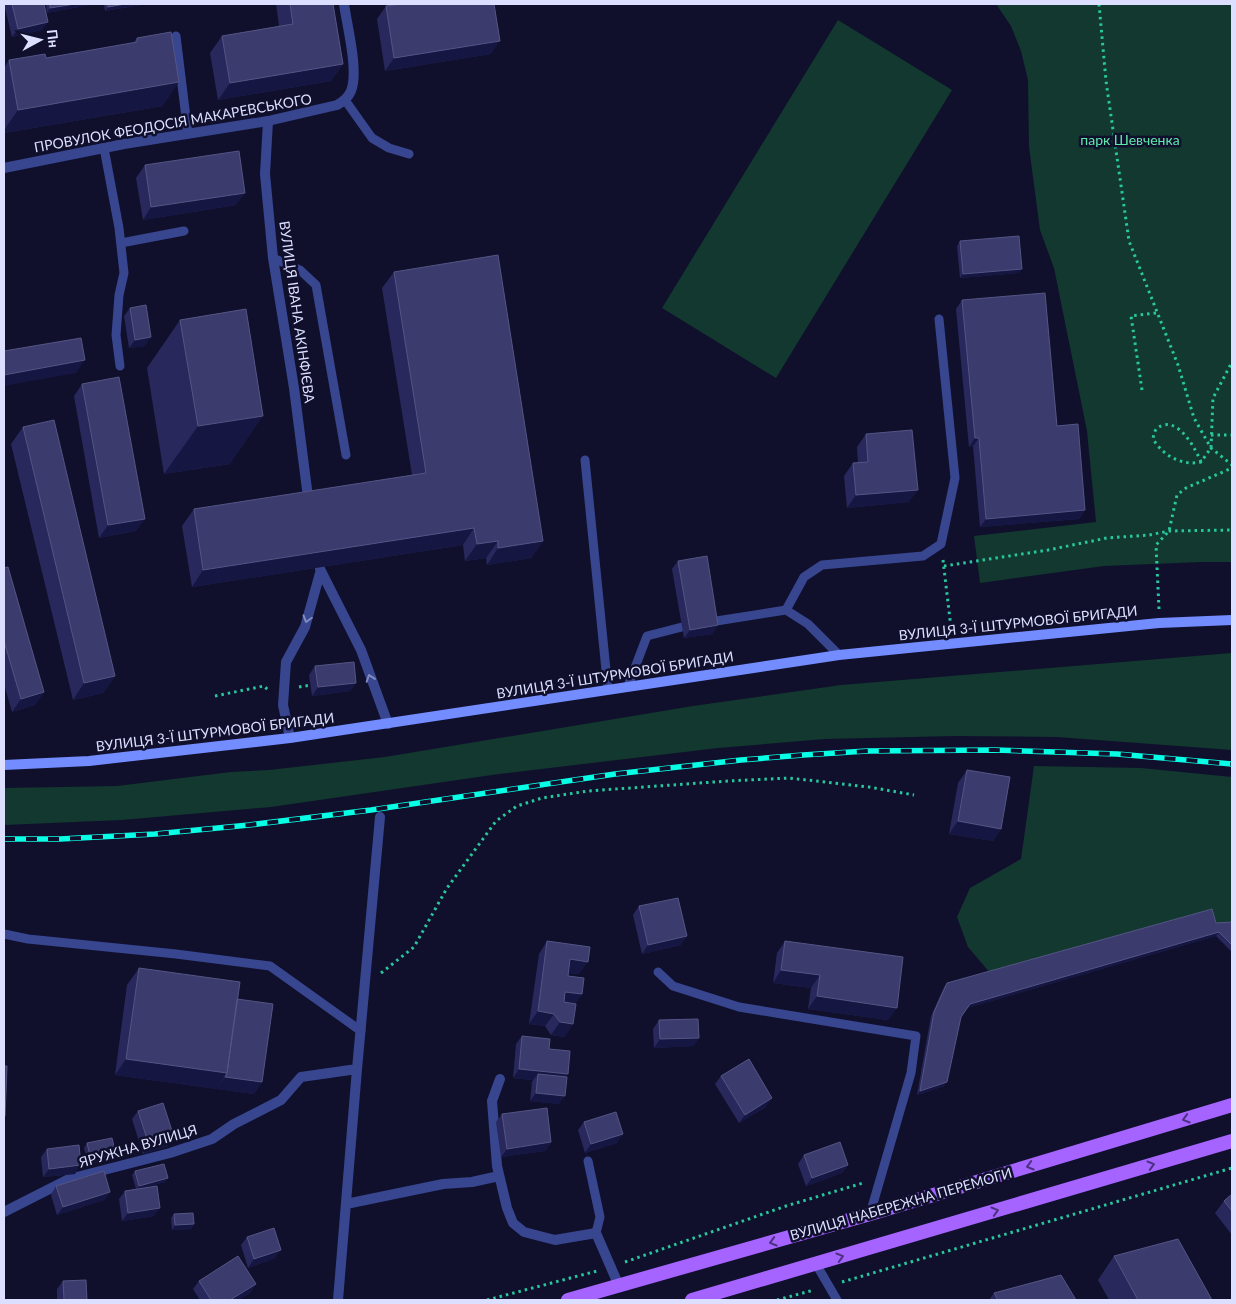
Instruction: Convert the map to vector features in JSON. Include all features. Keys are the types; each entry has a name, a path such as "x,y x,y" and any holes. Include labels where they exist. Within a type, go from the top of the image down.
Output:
{"main road":[{"name":"ВУЛИЦЯ 3-Ї ШТУРМОВОЇ БРИГАДИ","path":"4,764 89,762 290,738 839,655 953,642 1159,623 1232,620"},
{"name":"ВУЛИЦЯ НАБЕРЕЖНА ПЕРЕМОГИ","path":"568,1300 870,1214 1232,1105"},
{"path":"692,1300 1232,1141"}],"street":[{"path":"344,4 354,79 351,91 345,100"},
{"name":"ПРОВУЛОК ФЕОДОСІЯ МАКАРЕВСЬКОГО","path":"4,168 104,148 268,121 330,108 345,100"},
{"name":"ВУЛИЦЯ ІВАНА АКІНФІЄВА","path":"268,121 265,174 273,258 294,388 310,510"},
{"path":"290,738 283,705 286,662 305,627 319,566 361,650 388,724"},
{"path":"338,1300 380,818"},
{"name":"ЯРУЖНА ВУЛИЦЯ","path":"4,1212 69,1179 170,1153 212,1139 234,1124 281,1100 301,1077 357,1069"},
{"path":"500,1079 492,1101 499,1176 513,1223 524,1232 555,1240 596,1233 619,1286"},
{"path":"346,1204 443,1184 472,1182 499,1176"}],"lane":[{"path":"176,36 188,134"},
{"path":"345,100 372,138 389,148 409,154"},
{"path":"104,148 121,243 124,273 119,295 116,335 120,366"},
{"path":"121,243 184,231"},
{"path":"273,258 300,270 316,285 346,455"},
{"path":"786,610 804,577 822,565 923,556 940,544 955,478 939,319"},
{"path":"585,460 608,690"},
{"path":"710,622 786,610 808,624 839,655"},
{"path":"628,686 647,636 682,627"},
{"path":"4,934 28,939 176,954 270,966 361,1031"},
{"path":"658,972 673,986 739,1007 916,1036 911,1074 870,1214"},
{"path":"588,1161 600,1217 596,1233"},
{"path":"816,1264 836,1300"}],"path":[{"path":"1099,4 1106,81 1129,241 1178,365 1194,418 1211,448 1232,467 1186,488 1176,495 1169,531 1156,545 1159,623"},
{"path":"1142,390 1132,316 1156,313"},
{"path":"1201,462 1192,443 1177,428 1168,424 1159,426 1154,431 1153,439 1165,453 1180,462 1192,464 1201,462 1211,448 1213,398 1232,362"},
{"path":"1211,435 1232,435"},
{"path":"953,642 944,566 1048,550 1107,538 1148,535 1169,531 1232,530"},
{"path":"295,688 310,685"},
{"path":"215,696 264,686"},
{"path":"366,983 391,967 414,947 447,888 496,821 517,806 525,803 542,798 588,791 718,781 789,778 869,787 914,795"},
{"path":"777,1300 1232,1168"},
{"path":"487,1300 610,1266 786,1206 881,1178"}],"green space":[{"name":"парк Шевченка","path":"996,4 1232,4 1232,562 1104,566 980,583 974,536 1096,522 1087,431 1054,268 1040,230 1029,147 1028,80 1021,51 1011,26"},
{"path":"838,20 952,90 776,378 662,308"},
{"path":"1232,653 1232,750 1057,737 954,736 825,739 718,748 499,774 271,807 122,820 4,825 4,788 117,786 231,772 269,770 385,757 693,706 841,685"},
{"path":"1034,766 1141,768 1232,777 1232,926 991,974 968,947 957,917 970,888 1021,859"}],"building":[{"path":"12,4 44,4 48,22 18,29"},
{"path":"50,4 75,4 50,8"},
{"path":"108,4 125,4 108,7"},
{"path":"290,4 333,4 343,64 230,83 222,36 293,24"},
{"path":"401,4 494,4 500,41 394,58 386,6"},
{"path":"171,32 179,82 18,110 9,60 45,54 46,58 137,42 137,38"},
{"path":"239,151 245,193 151,207 145,165"},
{"path":"1019,236 1022,269 963,274 960,241"},
{"path":"498,255 543,541 498,548 498,541 477,544 474,528 203,570 194,509 426,473 394,272"},
{"path":"1045,293 1057,426 1078,424 1085,510 986,519 979,438 975,438 962,300"},
{"path":"146,305 151,337 135,340 130,308"},
{"path":"246,309 263,416 198,426 180,320"},
{"path":"81,338 85,360 4,375 4,351"},
{"path":"119,377 145,519 108,525 82,384"},
{"path":"54,420 115,676 84,683 23,427"},
{"path":"912,430 918,490 856,495 853,463 868,462 866,434"},
{"path":"707,556 718,625 690,630 678,561"},
{"path":"8,567 44,692 21,699 4,641 4,568"},
{"path":"354,662 356,683 318,687 315,666"},
{"path":"967,770 1010,777 1001,829 958,821"},
{"path":"678,898 687,936 648,945 639,906"},
{"path":"1212,909 1216,923 1232,922 1232,945 1219,932 970,1004 961,1017 947,1082 920,1091 934,1012 947,983"},
{"path":"547,941 590,947 588,962 570,959 568,976 584,978 582,994 565,992 564,1002 576,1004 573,1024 560,1022 554,1014 538,1011"},
{"path":"785,941 903,957 897,1008 817,996 820,975 781,970"},
{"path":"139,968 240,982 227,1073 126,1059"},
{"path":"237,999 273,1004 262,1082 225,1077"},
{"path":"698,1019 699,1038 660,1039 659,1020"},
{"path":"522,1036 550,1039 549,1049 570,1051 568,1074 519,1069"},
{"path":"749,1059 772,1098 745,1115 721,1076"},
{"path":"4,1066 7,1066 5,1116 4,1116"},
{"path":"538,1074 567,1077 565,1096 536,1093"},
{"path":"163,1103 174,1137 149,1145 138,1111"},
{"path":"547,1108 551,1142 507,1149 502,1114"},
{"path":"616,1112 623,1134 591,1144 584,1122"},
{"path":"112,1138 116,1155 91,1160 87,1143"},
{"path":"840,1142 848,1165 812,1178 804,1155"},
{"path":"79,1145 81,1165 49,1169 47,1149"},
{"path":"164,1164 168,1178 139,1186 135,1171"},
{"path":"104,1171 110,1192 63,1207 56,1186"},
{"path":"157,1186 160,1208 128,1213 125,1191"},
{"path":"1232,1194 1232,1211 1224,1201"},
{"path":"193,1213 194,1224 175,1225 174,1214"},
{"path":"274,1228 281,1250 254,1259 247,1237"},
{"path":"1178,1239 1212,1300 1138,1300 1114,1256"},
{"path":"238,1256 256,1284 230,1300 211,1300 199,1281"},
{"path":"1061,1275 1076,1300 998,1300 994,1293"},
{"path":"86,1280 87,1300 64,1300 63,1281"}],"railway":[{"path":"4,839 60,839 155,834 249,825 371,810 615,774 741,760 867,751 995,750 1117,754 1232,764"}]}
